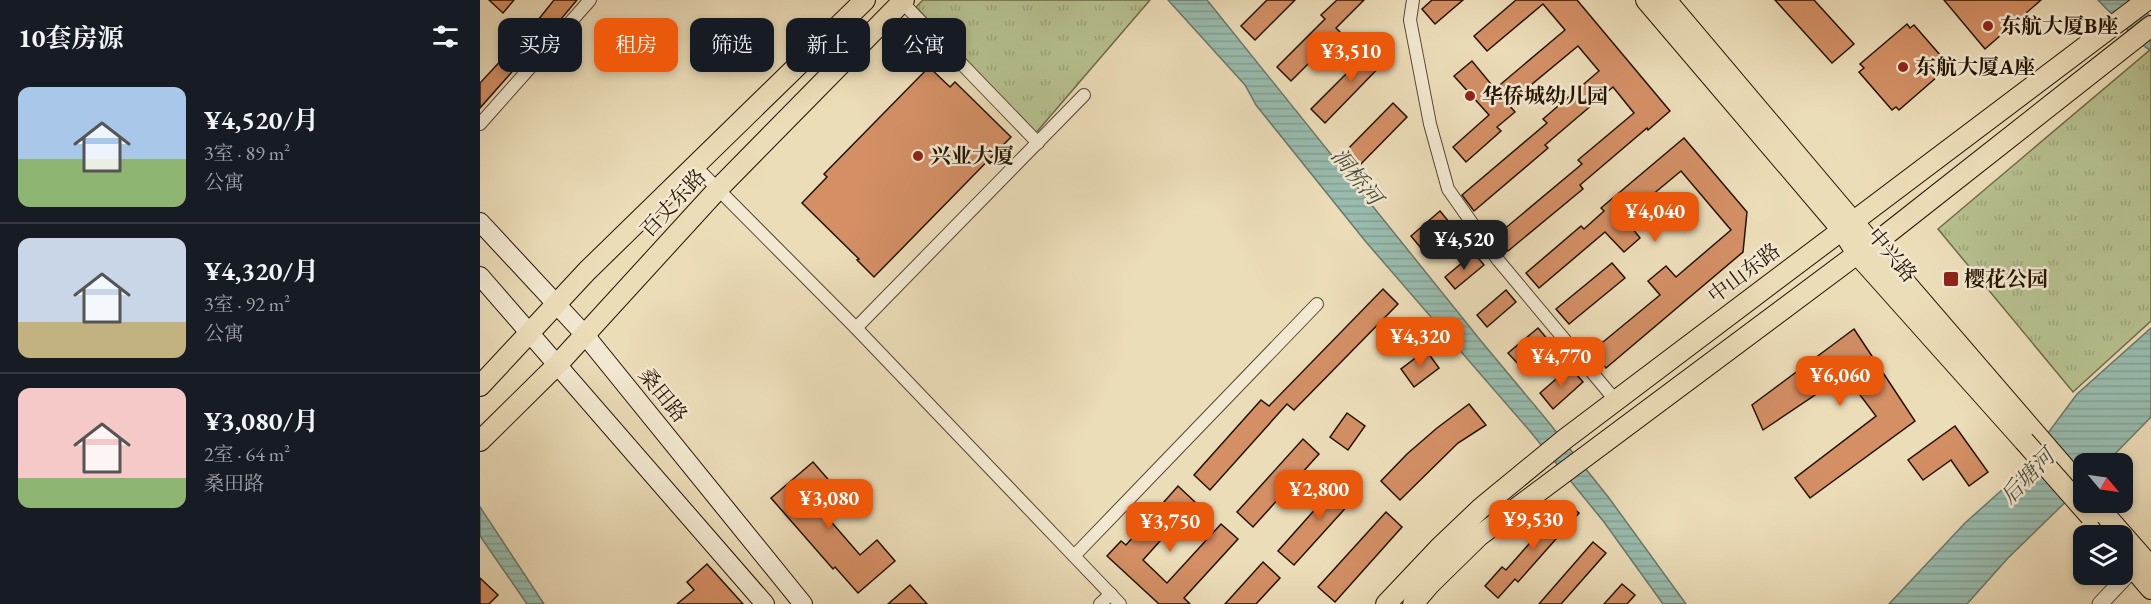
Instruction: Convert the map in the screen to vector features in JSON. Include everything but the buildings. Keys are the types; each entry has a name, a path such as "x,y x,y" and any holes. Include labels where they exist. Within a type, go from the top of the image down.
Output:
{"main road":[{"name":"百丈东路","path":"480,386 587,271 865,0"},
{"name":"中兴路","path":"1646,0 1848,226"},
{"name":"中兴路","path":"1666,0 1865,250 2073,485"},
{"name":"中山东路","path":"1386,604 1473,516 1565,439 2147,0"},
{"name":"百丈东路","path":"480,441 558,364 718,189 903,1"},
{"path":"1413,604 1479,536 1865,250 2151,26"},
{"name":"桑田路","path":"480,222 585,335 803,604"},
{"path":"480,276 765,604"},
{"name":"中兴路","path":"2029,436 2073,479"},
{"name":"中兴路","path":"2097,513 2136,563 2151,589"}],"street":[{"path":"480,124 590,0"},
{"path":"1413,0 1410,20 1430,124 1448,189 1498,260 1616,401"},
{"path":"903,1 1038,144"},
{"path":"856,328 1084,95"},
{"path":"695,166 856,328 1120,604"},
{"path":"1074,556 1317,304"},
{"path":"2100,604 2136,563"},
{"path":"1100,604 1111,594"}],"green space":[{"path":"923,0 1150,0 1034,135 966,61 966,18 926,18 916,7"},
{"name":"樱花公园","path":"2151,49 2151,321 2073,392 1938,229"}],"water":[{"path":"1168,0 1207,0 1609,498 1686,604 1663,604 1604,522 1529,430 1366,242 1256,105 1245,85"},
{"path":"2098,0 2132,0 2151,17 2151,51 2140,43"},
{"name":"后塘河","path":"2151,328 2151,417 2116,453 2073,453 2073,495 2008,558 1967,604 1889,604 1965,523 2013,480 2077,394"},
{"path":"480,507 544,604 527,604 480,536"}],"place":[{"name":"东航大厦B座","path":"1988,26"},
{"name":"东航大厦A座","path":"1903,67"},
{"name":"华侨城幼儿园","path":"1470,96"},
{"name":"兴业大厦","path":"918,156"},
{"name":"樱花公园","path":"1951,279"}],"water label":[{"name":"洞桥河","path":"1357,176"}]}
